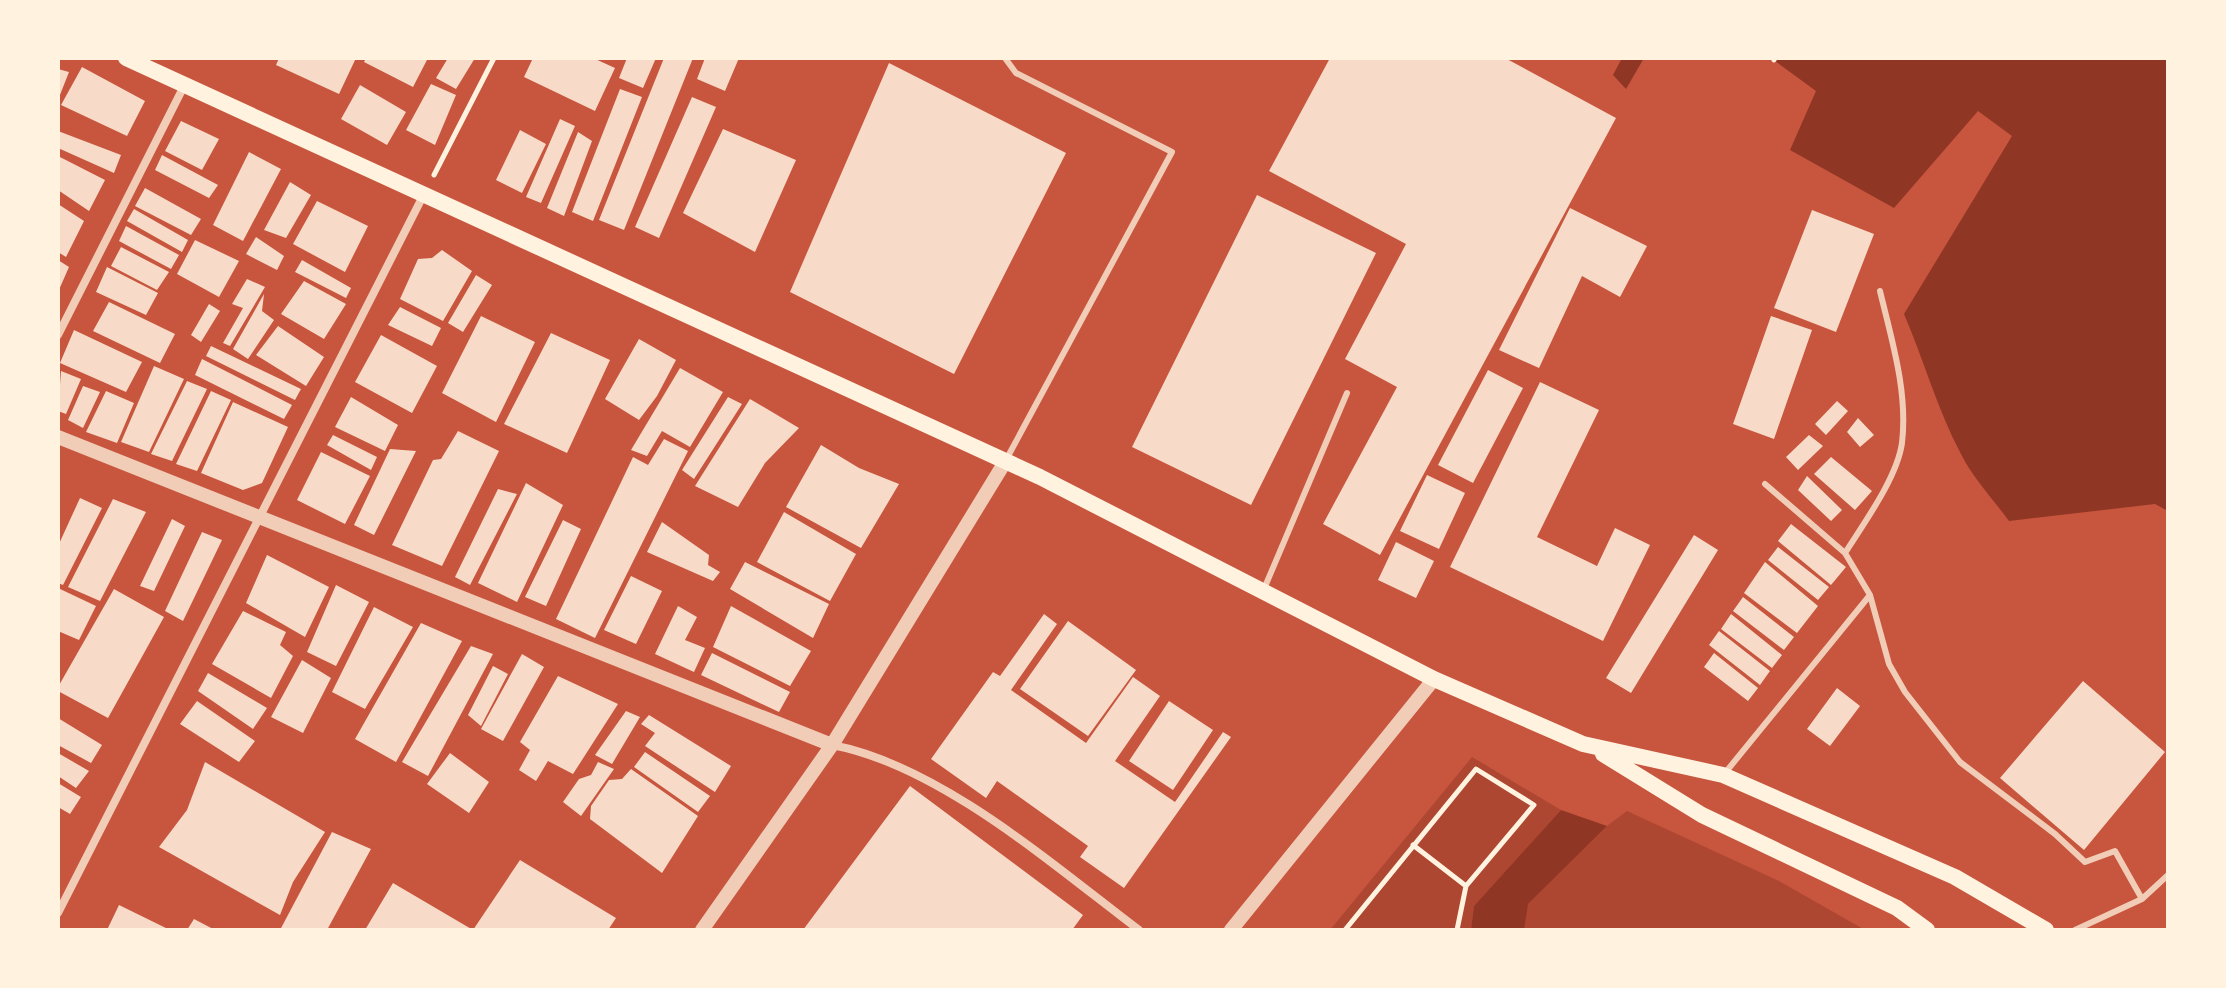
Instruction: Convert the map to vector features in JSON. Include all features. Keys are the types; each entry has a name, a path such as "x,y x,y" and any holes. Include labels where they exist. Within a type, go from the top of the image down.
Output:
{"main road":[{"path":"126,58 1005,462 1434,679 1591,747 1702,815 1897,908 1927,930"},
{"path":"1591,747 1723,775 1955,877 2046,930"}],"street":[{"path":"58,335 185,85"},
{"path":"58,913 424,193"},
{"path":"58,437 832,745 859,750 909,772 997,824 1139,930"},
{"path":"702,930 832,745 1005,462"},
{"path":"1231,930 1434,679"}],"lane":[{"path":"1005,58 1016,73 1172,152 1005,462"},
{"path":"1845,553 1880,498 1902,445 1900,370 1880,291"},
{"path":"1263,591 1347,393"},
{"path":"1765,484 1845,553 1870,595 1889,664 1905,692 1960,762 2055,834 2085,862 2115,851 2142,899"},
{"path":"1723,775 1870,595"},
{"path":"2075,930 2142,899 2168,875"}],"path":[{"path":"424,193 494,58"},
{"path":"1345,930 1476,769 1534,805 1466,886 1457,930"},
{"path":"1413,845 1466,886"}],"shaded area":[{"path":"1622,58 1644,58 1626,89 1613,75"},
{"path":"1771,58 2168,58 2168,511 2155,504 2009,521 1971,472 1945,420 1904,314 2012,136 1978,111 1894,208 1790,150 1816,91"},
{"path":"1472,757 1561,810 1474,906 1471,930 1330,930"},
{"path":"1561,810 1607,826 1528,904 1524,930 1471,930 1474,906"},
{"path":"1627,811 1779,881 1865,930 1520,930 1523,901 1528,904 1607,826"}],"building":[{"path":"279,58 356,58 339,94 276,65"},
{"path":"366,58 428,58 413,87 364,62"},
{"path":"448,58 475,58 456,89 436,78"},
{"path":"533,58 593,58 615,68 595,111 524,77"},
{"path":"627,58 656,58 643,88 619,78"},
{"path":"664,58 693,58 624,230 599,220"},
{"path":"705,58 739,58 725,91 697,79"},
{"path":"1330,58 1505,58 1616,118 1380,555 1323,524 1397,387 1345,359 1406,244 1269,171"},
{"path":"889,63 1066,153 954,374 790,292"},
{"path":"82,67 145,101 127,136 61,105"},
{"path":"58,69 69,72 58,100"},
{"path":"431,84 456,95 435,145 406,130"},
{"path":"360,85 406,112 387,145 341,119"},
{"path":"620,89 642,97 593,221 572,212"},
{"path":"692,97 716,107 659,238 635,227"},
{"path":"560,119 575,126 541,203 526,197"},
{"path":"181,121 219,139 202,170 165,151"},
{"path":"723,129 796,160 755,252 683,213"},
{"path":"520,130 546,144 522,193 496,180"},
{"path":"58,131 121,155 114,173 58,148"},
{"path":"578,132 592,141 564,216 547,208"},
{"path":"249,152 281,169 243,241 213,225"},
{"path":"162,155 218,185 209,198 155,170"},
{"path":"58,156 105,180 89,211 58,190"},
{"path":"290,182 311,195 286,238 264,230"},
{"path":"145,188 201,219 191,235 135,206"},
{"path":"1257,195 1376,253 1251,505 1132,447"},
{"path":"317,201 368,226 345,272 293,244"},
{"path":"58,204 84,221 66,257 58,252"},
{"path":"1570,208 1647,246 1620,297 1582,276 1539,368 1499,350"},
{"path":"134,209 188,240 182,252 127,221"},
{"path":"1812,210 1874,234 1836,332 1774,308"},
{"path":"126,226 179,255 171,269 119,241"},
{"path":"256,237 284,256 277,270 246,254"},
{"path":"195,240 239,261 219,297 177,274"},
{"path":"121,247 169,272 157,290 111,266"},
{"path":"442,250 472,271 443,321 400,299 418,259 432,258"},
{"path":"58,260 69,267 58,292"},
{"path":"302,260 351,288 346,298 295,272"},
{"path":"107,267 158,293 146,315 96,292"},
{"path":"476,275 492,285 463,332 448,323"},
{"path":"247,279 265,287 230,346 223,343 243,308 232,304"},
{"path":"304,281 346,304 324,339 281,314"},
{"path":"264,294 262,311 274,320 248,359 233,349"},
{"path":"109,302 175,334 160,363 93,331"},
{"path":"209,304 220,311 201,342 191,335"},
{"path":"400,307 441,328 432,346 388,325"},
{"path":"481,316 535,342 496,422 442,393"},
{"path":"1771,316 1812,330 1774,439 1733,424"},
{"path":"278,326 324,357 306,386 256,355"},
{"path":"74,330 142,362 126,392 60,363"},
{"path":"551,333 610,360 567,453 504,424"},
{"path":"381,335 437,366 412,413 355,382"},
{"path":"639,339 676,360 657,396 639,420 605,399"},
{"path":"211,346 301,389 295,400 206,356"},
{"path":"202,359 292,405 284,419 195,375"},
{"path":"154,366 184,379 149,452 121,442"},
{"path":"680,368 723,392 690,447 662,431 647,456 631,450"},
{"path":"1488,370 1523,388 1473,483 1438,465"},
{"path":"61,371 81,379 66,414 58,411"},
{"path":"187,381 207,389 172,461 151,454"},
{"path":"1540,382 1599,410 1537,537 1597,566 1615,528 1650,545 1603,641 1450,567"},
{"path":"83,386 100,392 83,428 68,420"},
{"path":"106,391 134,403 117,443 86,432"},
{"path":"211,391 231,400 197,471 176,464"},
{"path":"351,397 398,425 385,451 335,427"},
{"path":"728,397 742,404 694,479 682,470"},
{"path":"750,399 799,428 765,463 738,507 695,486"},
{"path":"1837,401 1848,411 1826,435 1815,424"},
{"path":"233,402 288,427 262,483 243,490 201,473"},
{"path":"1858,418 1874,435 1860,447 1847,432"},
{"path":"458,431 499,451 442,566 392,545 433,460 441,459"},
{"path":"333,435 377,457 371,470 327,445"},
{"path":"1809,435 1823,446 1798,470 1786,457"},
{"path":"664,439 688,451 595,638 556,619 633,457 648,465"},
{"path":"821,445 859,468 899,484 861,548 786,507"},
{"path":"390,449 416,451 374,535 354,525"},
{"path":"321,452 370,476 345,524 297,500"},
{"path":"1831,457 1872,491 1855,510 1814,474"},
{"path":"1427,475 1465,493 1439,549 1400,531"},
{"path":"1807,476 1842,510 1831,521 1798,490"},
{"path":"526,483 563,505 517,602 478,583"},
{"path":"498,489 517,494 470,585 455,577"},
{"path":"80,498 102,508 63,585 58,583 58,546"},
{"path":"113,499 146,512 100,601 68,587"},
{"path":"784,512 856,554 830,601 757,562"},
{"path":"172,519 185,526 154,591 140,586"},
{"path":"563,520 581,529 546,606 525,597"},
{"path":"662,522 709,555 708,565 720,572 713,581 647,552"},
{"path":"1791,524 1846,567 1831,585 1778,541"},
{"path":"202,532 222,540 183,621 165,611"},
{"path":"1694,535 1718,550 1631,693 1606,678"},
{"path":"1396,542 1434,561 1416,598 1378,580"},
{"path":"1778,547 1829,587 1818,600 1768,560"},
{"path":"267,555 329,587 305,637 246,603"},
{"path":"745,562 829,604 813,638 730,589"},
{"path":"1765,562 1818,606 1797,633 1744,593"},
{"path":"631,576 662,591 636,644 604,630"},
{"path":"336,585 369,602 336,666 307,652"},
{"path":"58,588 96,606 79,640 58,631"},
{"path":"114,589 164,617 108,718 58,691 58,687"},
{"path":"1743,597 1794,637 1784,650 1733,611"},
{"path":"678,606 697,617 685,640 705,648 694,672 655,654"},
{"path":"731,606 811,651 790,686 713,647"},
{"path":"374,607 413,627 365,709 332,692"},
{"path":"243,611 286,632 280,645 293,656 271,698 212,664"},
{"path":"1044,614 1057,624 1011,690 1086,743 1133,677 1160,696 1115,761 1175,802 1223,732 1231,737 1124,888 1080,857 1088,846 997,781 986,798 931,759 993,672 1000,676"},
{"path":"1731,614 1782,655 1772,668 1721,629"},
{"path":"1068,621 1136,670 1088,736 1020,689"},
{"path":"421,623 462,641 396,762 355,739"},
{"path":"1719,631 1770,671 1760,685 1709,645"},
{"path":"471,646 493,654 428,776 402,762"},
{"path":"712,653 790,692 779,712 701,675"},
{"path":"1714,653 1758,688 1748,701 1704,667"},
{"path":"522,654 544,667 503,741 481,729"},
{"path":"302,660 331,678 303,733 271,717"},
{"path":"493,666 508,674 481,726 468,715"},
{"path":"208,673 267,708 253,729 198,691"},
{"path":"558,676 618,704 573,774 548,761 536,781 519,770 530,750 520,742"},
{"path":"2083,681 2165,752 2084,850 2000,778"},
{"path":"1837,688 1860,706 1830,746 1807,729"},
{"path":"197,701 255,741 239,762 180,724"},
{"path":"1169,701 1213,730 1173,790 1129,761"},
{"path":"626,711 640,717 612,764 595,755"},
{"path":"649,715 731,766 715,792 645,746 655,733 641,724"},
{"path":"58,718 102,745 91,763 58,745"},
{"path":"645,752 710,796 698,812 634,767"},
{"path":"58,753 89,771 76,788 58,776"},
{"path":"450,753 489,782 469,813 427,784"},
{"path":"205,762 325,832 293,882 280,915 159,847 187,810"},
{"path":"598,762 614,769 581,816 563,802 579,779 591,775"},
{"path":"631,769 698,816 662,873 590,819 591,806 609,780 622,779"},
{"path":"58,783 81,797 70,814 58,807"},
{"path":"910,786 1083,915 1072,930 803,930"},
{"path":"332,832 371,849 327,930 280,930"},
{"path":"520,860 616,918 608,930 473,930"},
{"path":"393,883 473,930 365,930"},
{"path":"119,905 170,930 107,930"},
{"path":"194,919 215,930 187,930"}]}
